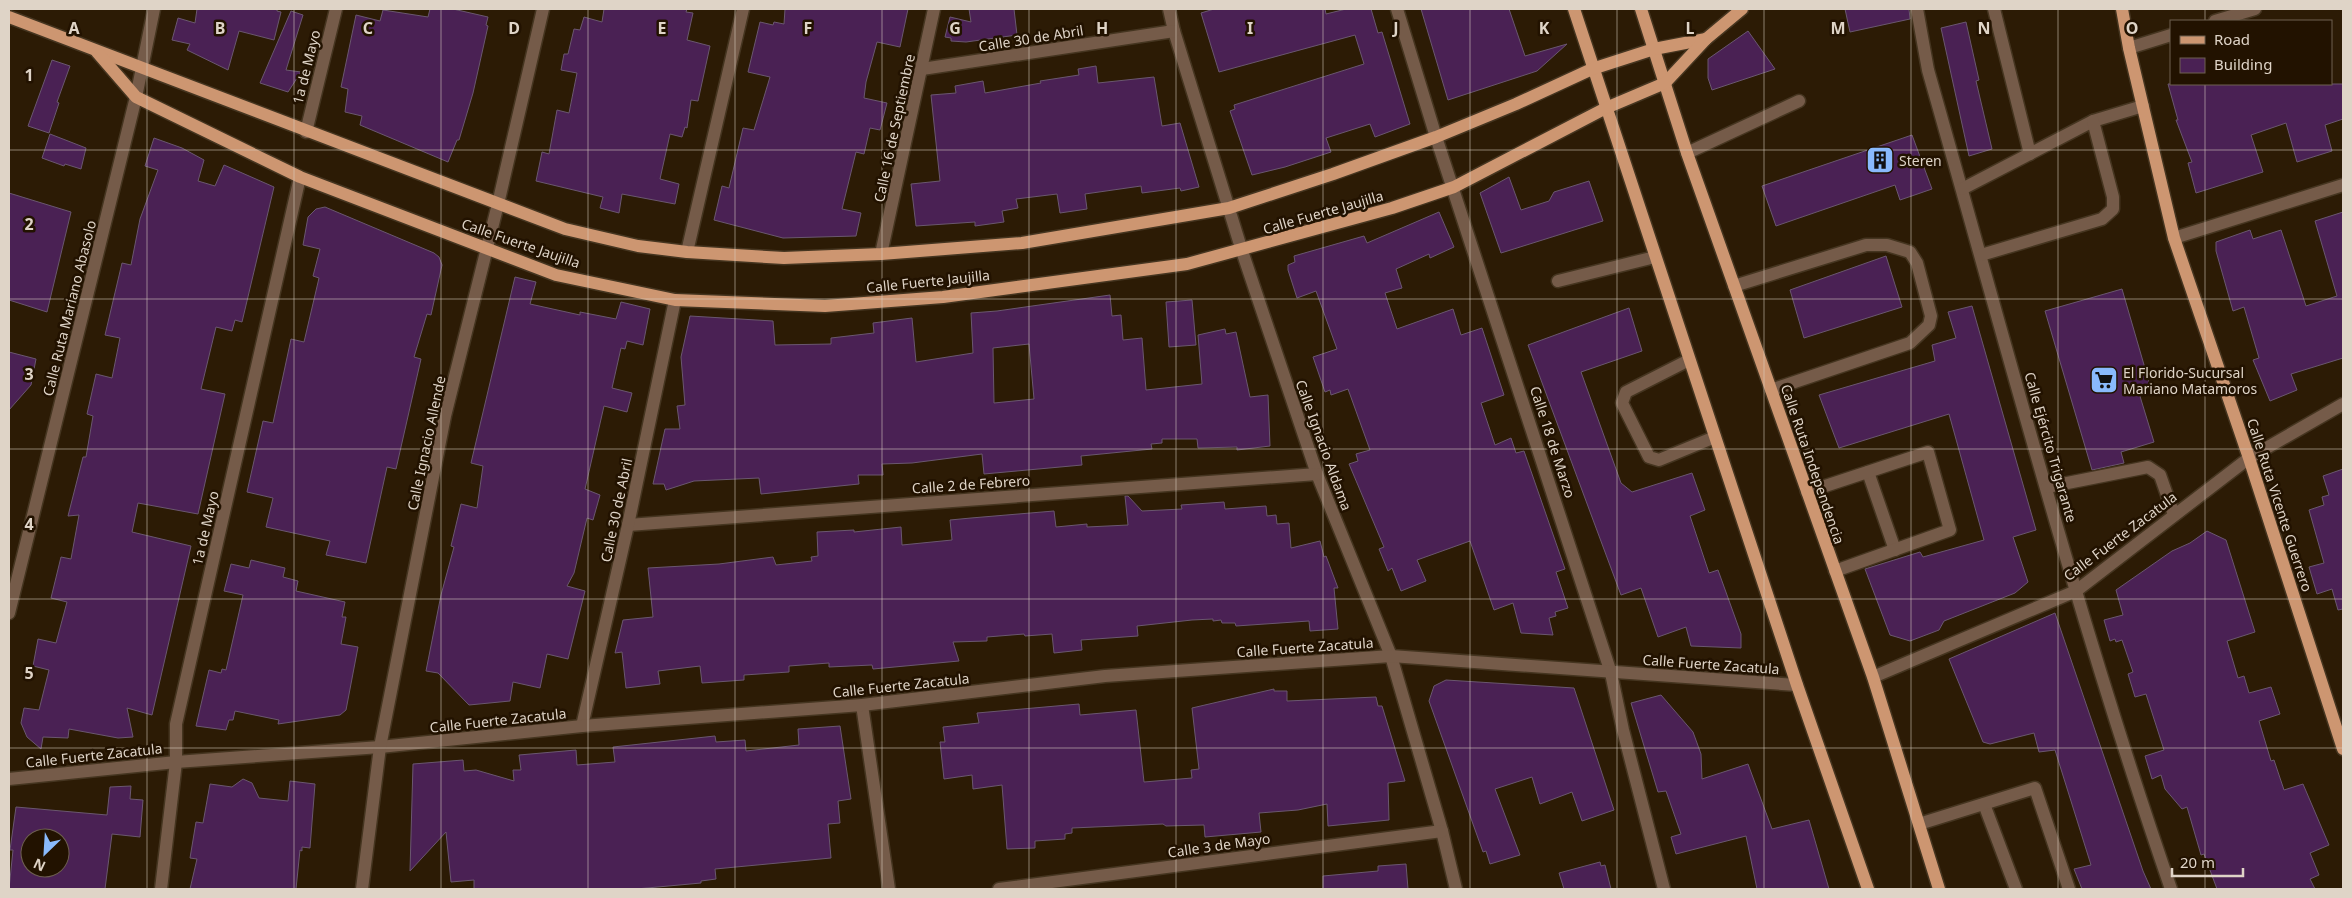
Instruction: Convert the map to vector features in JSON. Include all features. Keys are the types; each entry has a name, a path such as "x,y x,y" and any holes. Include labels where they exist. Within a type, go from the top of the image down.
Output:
{"main road":[{"path":"1574,9 1592,69 1797,685 1868,889"},
{"name":"Calle Ruta Independencia","path":"1641,9 1687,153 1873,677 1939,889"},
{"name":"Calle Fuerte Jaujilla","path":"136,97 300,177 556,274 675,300 825,306 943,297 1187,264 1242,251 1392,208 1454,187 1606,108 1665,83 1706,39 1742,9"},
{"name":"Calle Ruta Vicente Guerrero","path":"2122,9 2129,48 2174,238 2249,458 2343,749"},
{"name":"Calle Fuerte Jaujilla","path":"9,18 565,229 638,246 687,252 784,258 882,254 1022,242 1229,208 1333,174 1436,137 1516,104 1592,69 1654,50 1706,39"},
{"path":"97,52 136,97"}],"street":[{"name":"Calle Ruta Mariano Abasolo","path":"9,613 136,97 154,9"},
{"name":"1a de Mayo","path":"306,132 336,9"},
{"name":"Calle Ignacio Allende","path":"362,889 380,747 445,416 498,204 543,9"},
{"path":"687,252 743,9"},
{"name":"Calle 16 de Septiembre","path":"882,254 934,9"},
{"name":"Calle Ignacio Aldama","path":"1169,9 1174,31 1242,251 1316,474 1391,656 1442,831 1456,889"},
{"name":"Calle 18 de Marzo","path":"1397,9 1436,137 1454,187 1611,673 1623,730 1664,889"},
{"name":"Calle Ejército Trigarante","path":"1918,9 1928,70 2046,487 2128,765 2171,889"},
{"path":"1994,9 2030,154"},
{"path":"2218,20 2256,9"},
{"name":"Calle 30 de Abril","path":"922,69 1174,31"},
{"path":"2129,48 2170,35"},
{"path":"1687,153 1799,100"},
{"path":"1962,189 2093,121 2143,106"},
{"path":"1981,256 2102,219 2113,210 2114,197 2093,121"},
{"name":"1a de Mayo","path":"161,889 176,762 176,724 300,177"},
{"path":"2174,238 2343,185"},
{"path":"1734,286 1866,246 1887,245 1899,247 1910,252 1917,262 1931,316 1929,325 1910,343 1771,390"},
{"path":"1558,281 1655,257"},
{"name":"Calle 30 de Abril","path":"582,726 628,525 675,300"},
{"path":"1689,360 1626,392 1622,403 1649,457 1659,460 1715,437"},
{"name":"Calle Fuerte Zacatula","path":"1873,677 2076,591 2249,458 2343,404"},
{"path":"1807,492 1928,452 1950,530 1835,571"},
{"path":"2046,487 2148,467 2160,476 2174,515"},
{"path":"1868,472 1895,550"},
{"name":"Calle 2 de Febrero","path":"628,525 1316,474"},
{"name":"Calle Fuerte Zacatula","path":"9,779 176,762 380,747 582,726 862,705 1105,676 1391,656 1797,685"},
{"path":"862,705 889,889"},
{"path":"1919,824 2035,788 2069,889"},
{"path":"1984,804 2016,889"},
{"name":"Calle 3 de Mayo","path":"999,889 1442,831"}],"building":[{"path":"197,9 277,9 277,11 281,12 274,40 239,31 228,70 187,50 190,44 172,40 178,18 195,23"},
{"path":"430,9 453,9 488,17 486,25 488,26 473,93 459,140 457,140 448,162 360,125 362,116 345,112 348,89 341,87 356,15 380,21 383,10 428,17"},
{"path":"604,9 687,9 686,12 693,13 687,40 710,46 698,101 691,100 687,128 685,127 682,137 670,134 660,179 679,184 675,204 622,194 619,213 600,208 603,197 536,181 542,152 549,154 557,110 569,113 577,73 561,70 564,54 568,54 574,29 580,30 584,17 602,22"},
{"path":"785,9 908,9 900,47 877,42 866,82 864,98 887,103 880,130 870,128 864,154 856,152 842,209 861,213 856,236 783,238 714,220 722,186 729,188 743,128 754,130 770,77 748,72 760,22 773,25 774,22 784,24"},
{"path":"969,9 1014,9 1017,35 966,42 951,41 951,38 945,37 950,17 971,22"},
{"path":"1214,9 1325,9 1326,14 1346,9 1371,9 1378,33 1382,32 1410,124 1375,137 1370,124 1326,138 1331,152 1285,167 1252,175 1230,111 1235,109 1234,105 1364,64 1355,35 1219,72 1201,13"},
{"path":"1421,9 1509,9 1525,56 1567,44 1537,71 1448,100"},
{"path":"1845,9 1909,9 1910,19 1850,32"},
{"path":"291,11 303,15 286,70 301,72 288,92 260,83"},
{"path":"1966,22 1979,80 1976,81 1992,149 1969,156 1941,28"},
{"path":"1748,31 1775,69 1712,90 1708,78 1708,59"},
{"path":"52,60 70,66 57,102 59,103 49,133 28,126"},
{"path":"1096,66 1098,83 1154,77 1162,126 1180,123 1199,187 1181,191 1180,188 1142,193 1141,186 1085,194 1087,209 1060,213 1057,194 1016,199 1018,208 1002,211 1004,222 975,226 975,222 916,226 911,184 940,181 931,95 956,93 955,86 983,81 985,93 1079,75 1078,69"},
{"path":"2168,84 2343,84 2343,119 2325,125 2332,151 2297,162 2286,123 2251,135 2263,172 2196,193 2188,163 2192,162 2176,120 2178,120"},
{"path":"50,134 86,148 81,169 65,164 64,166 42,158"},
{"name":"Steren","path":"1912,135 1932,189 1900,200 1895,185 1776,226 1762,186"},
{"path":"154,138 182,148 204,160 198,181 215,186 224,165 274,187 242,322 235,320 232,331 216,327 201,389 225,394 198,514 138,503 132,532 191,546 152,715 127,708 133,737 118,738 69,729 68,738 43,737 41,749 27,737 21,723 24,708 39,710 49,670 33,666 38,639 56,643 67,602 51,598 61,557 71,559 79,515 68,516 83,457 86,457 93,416 87,414 96,374 112,378 120,338 105,335 122,263 131,265 140,219 158,170 145,166"},
{"path":"1509,177 1521,210 1549,201 1554,192 1589,181 1603,221 1501,253 1480,193"},
{"path":"9,193 71,212 47,312 9,300"},
{"path":"325,207 434,253 439,257 442,265 431,315 427,314 414,357 421,359 396,469 387,467 366,563 326,555 330,541 266,527 273,498 247,492 263,421 273,423 291,339 304,342 319,278 313,276 320,249 303,245 308,217 316,209"},
{"path":"1439,212 1454,247 1430,258 1429,254 1396,269 1402,288 1385,293 1397,329 1453,309 1461,335 1482,328 1504,395 1481,403 1495,445 1511,438 1516,453 1524,451 1565,569 1556,572 1568,608 1555,612 1556,616 1549,618 1553,635 1521,633 1513,603 1494,610 1470,541 1417,560 1426,581 1401,591 1392,568 1388,571 1379,549 1384,547 1349,464 1358,461 1356,454 1370,450 1348,389 1331,395 1330,390 1325,392 1313,357 1337,349 1316,291 1297,298 1288,270 1288,265 1295,262 1294,256 1364,236 1367,243"},
{"path":"2343,212 2343,358 2291,374 2297,390 2270,401 2253,360 2259,358 2244,307 2233,311 2216,251 2216,242 2250,230 2253,239 2281,230 2306,306 2337,296 2315,221"},
{"path":"1886,256 1902,307 1804,338 1790,290"},
{"path":"515,277 536,282 530,304 580,315 580,312 616,319 621,302 650,309 643,345 627,341 625,349 621,348 612,388 632,393 627,412 604,406 585,489 600,495 593,520 587,518 574,573 567,586 585,591 568,659 547,654 540,688 513,682 510,701 469,705 438,673 426,671 441,595 454,547 451,546 461,504 477,508 483,466 471,463"},
{"path":"2122,289 2151,389 2139,393 2154,442 2121,452 2124,463 2092,470 2045,311"},
{"path":"1110,295 1112,316 1121,315 1123,340 1142,338 1146,390 1202,384 1198,335 1225,329 1226,334 1236,332 1250,397 1268,395 1270,446 1237,450 1237,447 1198,448 1197,439 1162,439 1162,443 1151,444 1152,449 1081,456 1082,465 984,474 982,454 912,463 882,464 883,475 858,475 859,484 761,494 759,478 694,481 666,490 664,484 653,484 665,429 680,429 677,406 685,405 681,357 690,316 773,321 775,345 831,344 831,338 874,333 873,323 912,318 916,362 973,353 971,313","holes":["1029,344 1034,399 994,403 993,348"]},
{"path":"1192,300 1196,345 1169,347 1166,302"},
{"path":"1972,306 2036,530 2013,537 2028,582 2015,593 1944,621 1939,630 1910,641 1890,635 1865,569 1920,552 1923,557 1984,540 1949,414 1839,448 1819,395 1935,361 1932,345 1956,338 1948,312"},
{"path":"1629,308 1642,351 1581,372 1621,483 1632,492 1692,473 1705,510 1690,516 1709,573 1718,570 1741,634 1741,648 1691,646 1686,627 1658,637 1641,588 1621,595 1528,345"},
{"path":"9,352 36,359 31,385 9,410"},
{"path":"2343,469 2343,609 2338,610 2332,589 2317,594 2309,567 2324,563 2309,510 2324,505 2322,497 2329,495 2323,476"},
{"path":"1125,496 1128,496 1142,511 1182,509 1181,505 1224,502 1225,509 1266,506 1267,516 1276,515 1277,524 1289,523 1291,548 1320,541 1324,557 1326,556 1338,588 1334,588 1338,629 1310,631 1309,621 1236,626 1235,623 1222,623 1221,620 1192,620 1137,626 1138,636 1081,640 1082,650 1054,653 1052,634 987,637 987,641 953,642 959,661 873,669 872,665 829,667 829,663 789,666 789,672 744,675 744,680 702,683 700,666 658,671 660,684 626,688 622,652 615,653 623,620 653,617 648,568 719,564 773,557 776,565 812,561 811,557 818,556 817,532 854,530 854,532 901,527 902,545 952,540 950,520 971,518 1054,511 1056,527 1087,524 1087,527 1128,525"},
{"path":"2207,531 2226,540 2255,632 2227,641 2238,678 2244,676 2249,693 2271,687 2280,714 2259,721 2271,761 2274,760 2284,790 2303,784 2329,845 2310,853 2319,875 2310,879 2315,889 2217,889 2204,854 2201,855 2187,807 2182,809 2165,789 2161,775 2152,779 2145,756 2164,750 2146,694 2135,697 2128,674 2133,672 2122,640 2116,642 2115,639 2110,641 2104,620 2123,615 2116,590 2172,551 2190,543"},
{"path":"251,560 285,568 283,577 298,581 296,591 345,602 342,617 346,617 341,644 358,647 346,710 340,715 278,724 279,720 235,711 233,720 229,720 226,730 196,726 209,670 221,673 222,669 226,670 243,595 224,591 231,564 249,568"},
{"path":"2055,613 2143,871 2151,889 2082,889 2074,869 2091,865 2055,750 2039,752 2034,733 1990,744 1983,742 1949,659"},
{"path":"1446,680 1574,688 1614,810 1582,821 1572,792 1540,804 1532,777 1495,789 1520,855 1490,864 1486,851 1483,852 1429,701 1434,686"},
{"path":"1274,689 1274,691 1287,691 1287,701 1376,697 1378,706 1382,706 1405,781 1388,783 1389,820 1328,826 1327,804 1298,810 1259,813 1261,832 1205,837 1204,825 1166,826 1163,824 1072,828 1072,833 1065,834 1065,839 1035,841 1035,848 1007,849 1002,785 973,789 972,775 944,779 940,742 945,742 943,727 979,723 977,713 1079,704 1080,715 1136,710 1144,782 1192,778 1191,770 1199,769 1192,708"},
{"path":"1661,695 1693,732 1701,754 1702,779 1748,764 1772,829 1809,820 1829,889 1757,889 1746,836 1676,854 1671,837 1681,834 1666,791 1658,792 1631,703"},
{"path":"840,726 851,799 838,801 840,823 828,824 831,858 715,869 716,879 701,881 701,883 636,889 474,889 474,880 451,882 446,832 410,871 413,764 463,760 464,771 476,770 514,781 513,770 521,770 519,755 576,750 577,765 615,762 613,747 715,736 716,742 745,740 746,751 799,745 798,729"},
{"path":"243,779 252,783 259,798 288,801 290,781 315,784 310,848 302,847 302,851 300,850 296,889 190,889 197,859 190,858 196,822 203,823 210,784 232,787"},
{"path":"131,786 130,799 143,800 140,837 112,834 105,889 9,889 13,850 10,850 16,807 107,815 110,787"},
{"path":"1600,862 1601,866 1605,865 1611,889 1564,889 1559,873"},
{"path":"1406,864 1408,889 1323,889 1323,876 1378,871 1378,866"}],"place":[{"name":"Steren","path":"1880,160"},
{"name":"El Florido-Sucursal Mariano Matamoros","path":"2104,380"}]}
